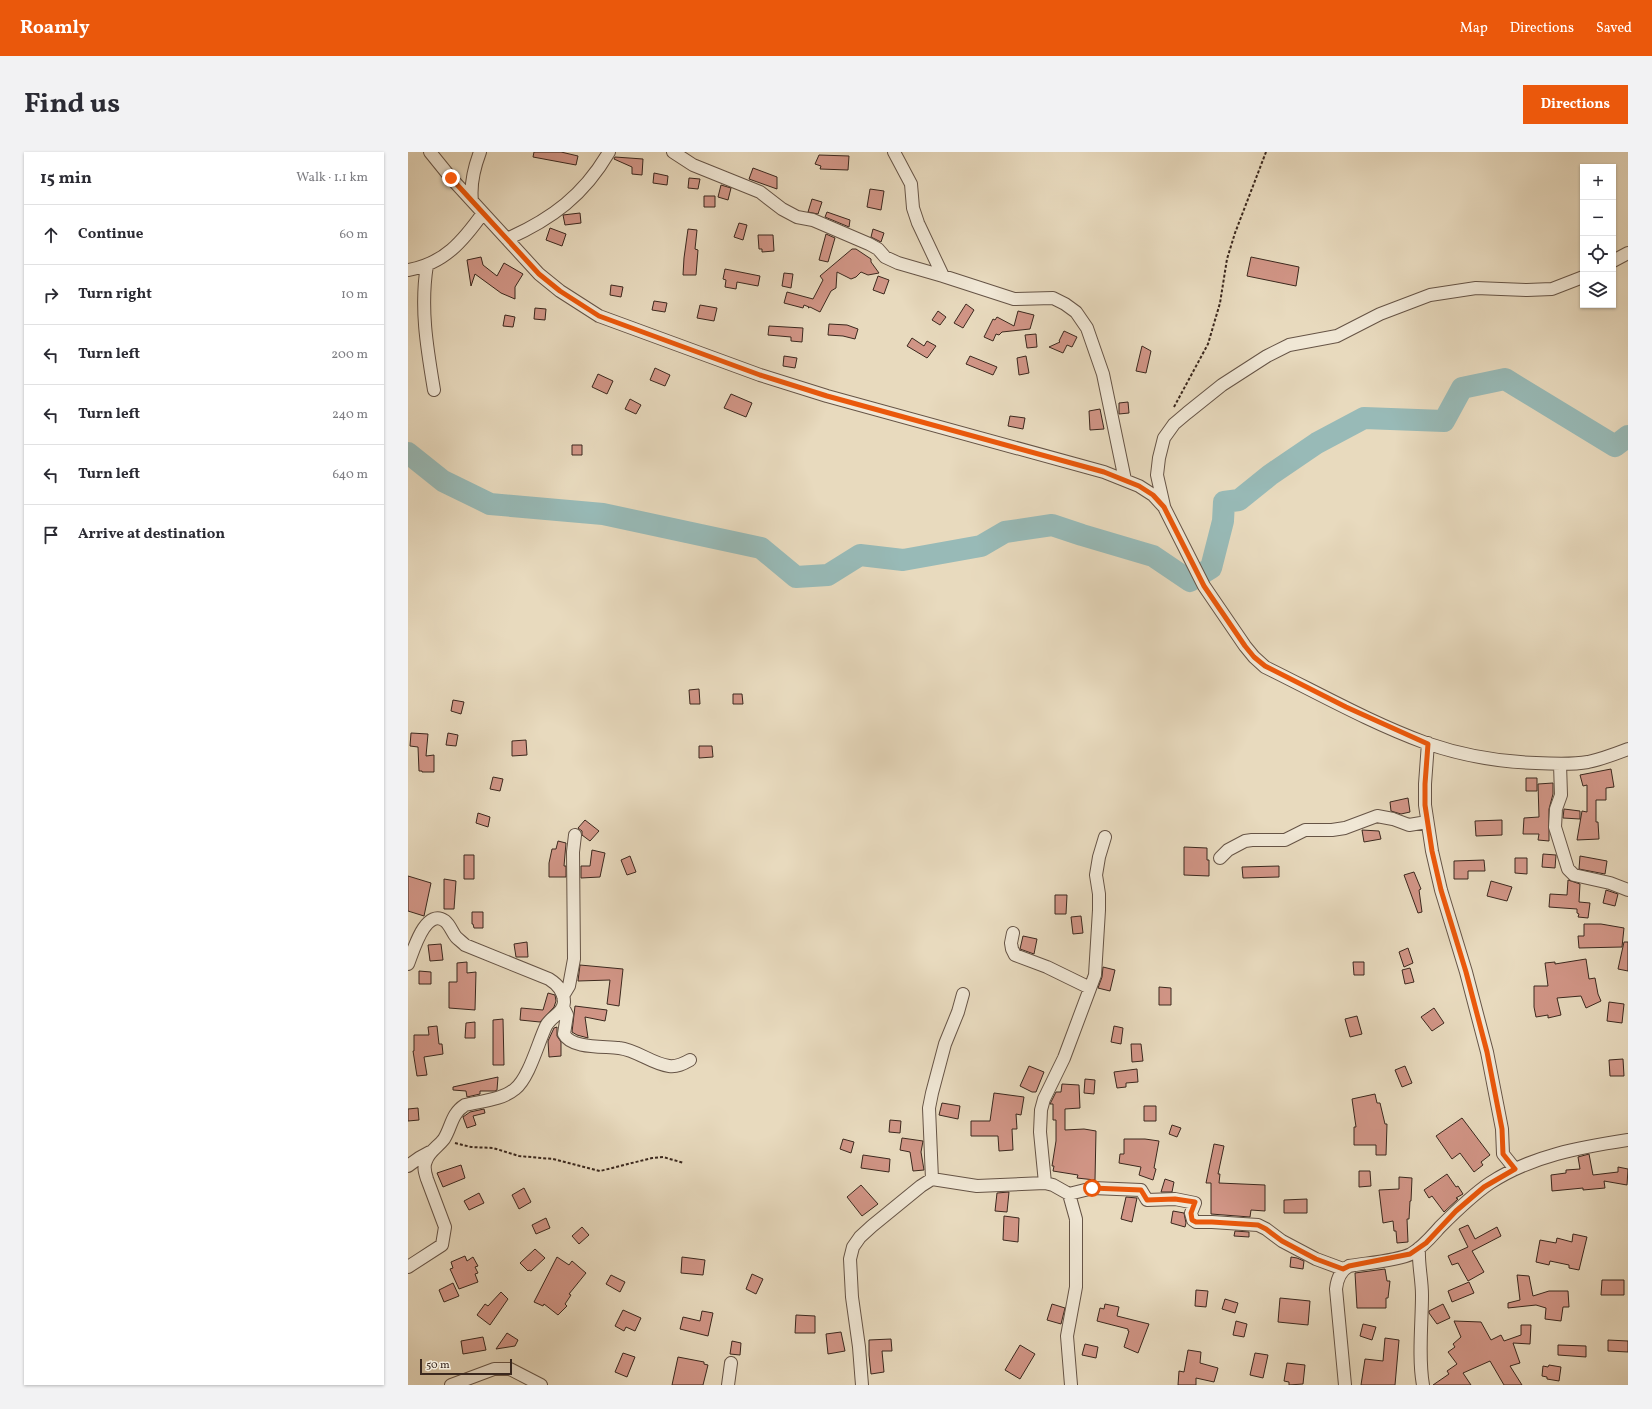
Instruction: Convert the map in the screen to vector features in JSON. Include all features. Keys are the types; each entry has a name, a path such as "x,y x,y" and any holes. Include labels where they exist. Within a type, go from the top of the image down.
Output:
{"street":[{"path":"430,152 451,178 539,274 560,291 599,316 760,375 827,396 1057,459 1125,480 1153,495 1164,507 1196,567 1204,586 1254,657 1265,666 1346,707 1428,744 1504,761 1560,764 1587,762 1628,749"},
{"path":"472,201 472,178 480,152"},
{"path":"507,239 546,220 566,205 584,188 600,168 609,152"},
{"path":"673,152 694,165 760,192 782,209 797,217 813,220 863,241 878,249 885,257 898,263 1014,299 1053,298 1065,304 1076,312 1087,328 1103,374 1125,480"},
{"path":"894,152 911,184 913,208 918,223 943,276"},
{"path":"408,270 427,265 439,259 464,240 483,213"},
{"path":"1616,259 1628,253"},
{"path":"427,265 424,289 424,326 434,390"},
{"path":"1164,507 1157,475 1158,458 1164,438 1174,424 1222,385 1267,356 1289,345 1337,336 1380,314 1430,295 1476,288 1552,290 1580,279"},
{"path":"1428,744 1425,784 1427,822 1441,890 1466,972 1487,1052 1502,1129 1503,1154 1515,1169"},
{"path":"1560,764 1561,795 1556,809 1555,827 1568,869 1574,875 1610,883 1628,890"},
{"path":"1220,858 1228,850 1245,841 1285,840 1306,830 1332,830 1345,828 1377,816 1409,825 1427,822"},
{"path":"408,1267 442,1245 445,1227 424,1171 425,1161 444,1138 460,1108 465,1105 507,1095 516,1089 523,1081 548,1022 557,1016 569,986 574,959 573,852 575,835"},
{"path":"1045,1183 1040,1132 1041,1110 1044,1099 1064,1058 1090,988 1096,964 1096,935 1100,894 1096,875 1105,837"},
{"path":"408,964 423,927 429,921 437,919 446,921 456,937 465,945 549,979 560,989 567,1015 564,1034 568,1039 576,1043 634,1051 670,1066 683,1064 690,1060"},
{"path":"1013,933 1011,943 1012,950 1015,955 1047,967 1090,988"},
{"path":"932,1179 930,1108 932,1093 945,1044 958,1012 963,994"},
{"path":"1345,1385 1336,1289 1337,1282 1343,1269 1349,1266 1401,1257 1410,1254 1419,1248 1456,1211 1484,1187 1515,1169 1539,1159 1565,1151 1592,1145 1628,1140"},
{"path":"408,1166 431,1152"},
{"path":"862,1385 859,1347 852,1297 850,1259 853,1248 860,1237 872,1226 911,1196 921,1186 932,1179 977,1186 1045,1183 1053,1185 1070,1194 1092,1188 1141,1190 1147,1200 1175,1199 1195,1202 1191,1213 1192,1220 1196,1222 1258,1225 1282,1241 1316,1259 1343,1269"},
{"path":"1070,1194 1076,1219 1076,1287 1068,1336 1071,1385"},
{"path":"1419,1248 1419,1269 1422,1293 1423,1385"},
{"path":"728,1385 731,1363"},
{"path":"451,1385 494,1369 510,1369 541,1385"}],"path":[{"path":"1171,412 1188,384 1208,344 1220,303 1227,259 1235,233 1266,152"},
{"path":"444,1138 455,1143 471,1147 493,1148 519,1156 553,1158 600,1171 652,1158 663,1157 684,1163"}],"building":[{"path":"534,152 561,152 578,156 576,165 533,157"},
{"path":"819,155 849,156 848,170 820,169 821,166 815,164"},
{"path":"615,157 643,159 642,175 632,174 632,167 614,159"},
{"path":"753,168 777,177 777,189 749,179"},
{"path":"654,173 668,176 667,185 653,183"},
{"path":"689,178 700,179 698,189 688,188"},
{"path":"721,185 731,188 728,200 718,197"},
{"path":"870,189 884,191 881,210 867,207"},
{"path":"704,196 715,196 715,207 704,207"},
{"path":"812,199 822,202 818,214 808,212"},
{"path":"827,212 850,220 849,227 825,217"},
{"path":"580,213 581,223 565,225 563,215"},
{"path":"739,223 747,225 743,240 734,237"},
{"path":"550,228 566,234 562,246 546,240"},
{"path":"688,229 697,230 695,249 698,250 696,275 683,275"},
{"path":"873,229 884,233 881,242 871,237"},
{"path":"826,234 835,238 828,262 819,260"},
{"path":"758,235 773,235 774,251 762,252 762,249 759,249"},
{"path":"852,249 856,249 871,259 871,262 879,273 868,275 861,272 856,277 851,279 837,272 836,288 831,291 820,312 804,305 803,308 784,303 787,292 813,299 823,280 820,276"},
{"path":"481,257 483,265 497,276 504,263 523,274 515,287 515,299 501,293 475,274 471,286 467,260"},
{"path":"1251,257 1299,267 1296,286 1247,276"},
{"path":"725,269 760,276 758,286 737,282 736,289 725,287 726,280 723,279"},
{"path":"784,273 793,274 791,288 782,286"},
{"path":"878,276 889,280 884,294 873,290"},
{"path":"611,285 623,287 621,297 610,295"},
{"path":"654,301 667,303 665,312 652,310"},
{"path":"966,304 974,310 963,328 954,323"},
{"path":"700,305 717,308 714,321 697,318"},
{"path":"535,308 546,309 545,320 534,319"},
{"path":"938,311 946,317 940,325 932,320"},
{"path":"1018,311 1034,315 1030,329 1002,332 999,335 996,334 993,341 984,337 993,319 995,320 997,317 1014,326"},
{"path":"505,315 515,317 513,327 503,326"},
{"path":"829,324 847,325 858,329 855,339 843,336 828,335"},
{"path":"769,326 803,328 802,342 791,341 791,337 768,335"},
{"path":"1064,331 1077,337 1072,347 1067,345 1063,353 1049,347 1060,342 1059,341"},
{"path":"1036,334 1037,347 1027,348 1025,335"},
{"path":"912,338 924,346 927,341 936,346 927,358 907,346"},
{"path":"1142,346 1151,351 1146,373 1136,371"},
{"path":"784,356 797,358 795,368 783,366"},
{"path":"970,356 997,367 993,375 966,364"},
{"path":"1026,356 1029,373 1019,375 1017,358"},
{"path":"655,368 670,375 665,386 650,380"},
{"path":"598,374 613,381 607,394 592,387"},
{"path":"731,394 752,403 746,417 724,408"},
{"path":"630,399 641,405 636,414 625,409"},
{"path":"1128,402 1129,413 1119,414 1119,403"},
{"path":"1100,409 1104,429 1090,430 1089,411"},
{"path":"1010,416 1025,418 1023,429 1008,426"},
{"path":"572,445 582,445 582,455 572,455"},
{"path":"699,689 700,704 690,704 689,690"},
{"path":"733,694 742,694 743,704 733,704"},
{"path":"453,700 464,702 461,714 451,711"},
{"path":"411,733 428,734 426,756 434,755 434,772 419,771 418,747 410,746"},
{"path":"448,733 458,735 456,746 446,745"},
{"path":"526,740 527,755 512,756 512,741"},
{"path":"699,746 712,746 713,757 699,758"},
{"path":"1611,769 1614,787 1606,788 1606,800 1596,800 1596,822 1598,822 1599,839 1577,840 1582,811 1587,812 1587,785 1583,786 1580,775"},
{"path":"493,777 503,779 500,791 490,789"},
{"path":"1526,778 1537,778 1537,791 1526,791"},
{"path":"1553,783 1553,794 1549,809 1549,841 1538,840 1539,834 1523,834 1524,818 1539,817 1538,784"},
{"path":"1408,798 1410,812 1401,814 1391,811 1390,802"},
{"path":"1564,809 1580,811 1580,819 1563,818"},
{"path":"478,813 490,817 488,827 476,823"},
{"path":"585,820 599,831 590,841 582,835 582,831 578,828"},
{"path":"1502,820 1502,835 1476,836 1475,821"},
{"path":"1362,830 1379,831 1381,839 1364,842"},
{"path":"558,841 566,843 564,866 566,866 566,877 549,877 549,863 552,849 556,849"},
{"path":"1184,847 1207,848 1209,876 1184,875"},
{"path":"592,850 605,853 600,877 581,878 581,866 590,866"},
{"path":"1543,854 1556,855 1555,868 1542,867"},
{"path":"464,855 474,855 474,879 464,879"},
{"path":"630,856 636,872 627,875 621,860"},
{"path":"1580,856 1607,861 1605,874 1579,869"},
{"path":"1515,858 1527,858 1527,874 1515,873"},
{"path":"1484,860 1485,871 1468,871 1468,879 1454,879 1454,861"},
{"path":"1279,866 1279,877 1243,878 1242,867"},
{"path":"1414,872 1421,889 1419,890 1422,912 1418,913 1404,875"},
{"path":"408,876 431,883 424,916 408,911"},
{"path":"444,879 456,881 454,909 444,909"},
{"path":"1568,880 1580,884 1579,902 1590,903 1588,918 1578,917 1579,914 1577,913 1577,909 1549,907 1550,894 1567,895"},
{"path":"1491,881 1512,887 1507,901 1487,896"},
{"path":"1606,890 1618,894 1615,906 1603,903"},
{"path":"1055,895 1067,895 1066,914 1055,914"},
{"path":"472,912 483,912 483,928 474,928 472,924"},
{"path":"1081,916 1083,933 1073,934 1071,917"},
{"path":"1584,924 1601,924 1624,928 1622,947 1579,948 1578,936 1584,936"},
{"path":"1023,936 1037,939 1034,954 1020,949"},
{"path":"527,942 528,957 516,957 514,944"},
{"path":"1624,942 1628,942 1628,971 1618,969"},
{"path":"441,944 443,960 430,961 428,945"},
{"path":"1408,948 1413,963 1404,967 1399,952"},
{"path":"1586,959 1589,979 1595,978 1601,1001 1586,1008 1581,996 1557,998 1561,1015 1548,1018 1548,1015 1536,1017 1534,1007 1534,986 1548,986 1545,963 1555,962 1555,964"},
{"path":"467,962 467,973 476,972 475,1010 449,1008 449,982 457,982 457,963"},
{"path":"1353,962 1364,962 1364,975 1354,975"},
{"path":"580,965 623,969 619,1006 607,1004 610,980 578,981"},
{"path":"1103,967 1115,970 1110,991 1098,988 1102,977"},
{"path":"1410,968 1414,982 1405,984 1402,970"},
{"path":"419,971 431,972 431,984 419,984"},
{"path":"1159,987 1171,988 1171,1005 1159,1005"},
{"path":"548,993 555,995 556,1001 554,1007 540,1022 520,1020 521,1008 543,1010"},
{"path":"1609,1002 1624,1004 1622,1023 1607,1021"},
{"path":"575,1006 607,1010 605,1021 585,1017 588,1038 572,1032"},
{"path":"1434,1008 1444,1023 1432,1031 1421,1017"},
{"path":"1357,1016 1362,1034 1350,1037 1345,1019"},
{"path":"503,1019 504,1065 493,1065 493,1020"},
{"path":"475,1022 475,1038 465,1038 466,1023"},
{"path":"437,1026 439,1044 442,1044 443,1054 424,1057 427,1075 417,1076 413,1051 414,1035 429,1035 428,1027"},
{"path":"1114,1026 1123,1028 1121,1044 1111,1042"},
{"path":"557,1027 557,1036 561,1042 561,1056 549,1057 548,1041 554,1028"},
{"path":"1131,1044 1141,1044 1143,1061 1132,1062"},
{"path":"1623,1059 1624,1076 1610,1076 1609,1060"},
{"path":"1029,1066 1044,1072 1036,1092 1032,1092 1020,1086"},
{"path":"1405,1066 1412,1083 1402,1087 1395,1070"},
{"path":"1137,1069 1138,1082 1126,1083 1126,1087 1117,1088 1114,1072"},
{"path":"498,1077 497,1090 495,1091 480,1091 480,1094 467,1097 466,1091 453,1090 453,1087"},
{"path":"1085,1079 1095,1080 1094,1094 1084,1093"},
{"path":"1062,1084 1079,1085 1080,1108 1065,1109 1065,1130 1084,1129 1096,1131 1095,1180 1077,1178 1078,1175 1053,1171 1054,1166 1052,1166 1056,1141 1056,1120 1053,1120 1053,1104 1050,1104 1056,1092 1061,1092"},
{"path":"994,1093 1024,1097 1021,1115 1016,1114 1017,1129 1012,1129 1013,1150 999,1151 998,1136 971,1136 971,1121 990,1121"},
{"path":"1375,1094 1377,1103 1380,1103 1385,1124 1387,1124 1386,1155 1376,1155 1376,1145 1354,1145 1354,1127 1356,1127 1352,1099"},
{"path":"942,1103 960,1106 958,1119 939,1115"},
{"path":"1144,1106 1156,1106 1156,1121 1144,1121"},
{"path":"418,1108 419,1120 408,1121 408,1109"},
{"path":"484,1109 485,1113 473,1116 476,1125 467,1128 463,1117 470,1112"},
{"path":"1462,1118 1490,1155 1481,1162 1483,1165 1474,1172 1460,1153 1452,1159 1436,1136"},
{"path":"890,1120 901,1121 900,1133 889,1132"},
{"path":"1172,1125 1181,1128 1177,1137 1169,1134"},
{"path":"902,1138 923,1141 921,1152 924,1170 913,1171 910,1152 900,1150"},
{"path":"843,1139 854,1142 851,1153 840,1149"},
{"path":"1124,1139 1159,1141 1154,1168 1156,1169 1153,1180 1139,1175 1141,1167 1119,1163 1120,1154 1124,1154"},
{"path":"1214,1144 1224,1146 1218,1174 1220,1174 1219,1183 1265,1185 1265,1211 1251,1210 1250,1217 1211,1214 1211,1183 1206,1183"},
{"path":"1589,1154 1593,1175 1618,1172 1618,1167 1628,1169 1627,1185 1604,1181 1605,1188 1583,1190 1583,1188 1552,1191 1551,1175 1566,1173 1566,1170 1580,1169 1578,1157"},
{"path":"863,1155 890,1159 889,1172 861,1168"},
{"path":"461,1165 465,1178 443,1187 437,1173"},
{"path":"1359,1171 1370,1171 1371,1186 1359,1187"},
{"path":"1447,1174 1463,1194 1456,1198 1458,1199 1444,1212 1432,1196 1429,1198 1424,1190"},
{"path":"1399,1177 1412,1178 1409,1219 1407,1219 1408,1242 1397,1243 1393,1221 1383,1223 1379,1190 1399,1189"},
{"path":"1165,1179 1174,1182 1172,1192 1161,1192"},
{"path":"861,1185 878,1204 862,1216 847,1197"},
{"path":"524,1188 531,1202 519,1209 512,1195"},
{"path":"1009,1192 1007,1212 995,1211 997,1193"},
{"path":"479,1193 484,1203 469,1210 464,1201"},
{"path":"1126,1197 1137,1198 1132,1222 1121,1219"},
{"path":"1307,1199 1307,1213 1284,1213 1284,1200"},
{"path":"1173,1211 1184,1213 1186,1223 1185,1227 1171,1223"},
{"path":"1004,1216 1019,1218 1018,1242 1003,1240"},
{"path":"546,1218 550,1228 536,1234 532,1225"},
{"path":"1468,1225 1475,1239 1497,1227 1501,1236 1472,1251 1484,1272 1468,1281 1458,1263 1452,1265 1448,1256 1468,1247 1459,1229"},
{"path":"582,1227 589,1235 579,1244 572,1236"},
{"path":"1235,1231 1249,1232 1249,1237 1234,1236"},
{"path":"1573,1234 1587,1237 1579,1270 1569,1268 1569,1265 1550,1261 1549,1265 1536,1262 1540,1240 1556,1243 1557,1238 1572,1242"},
{"path":"535,1249 545,1258 531,1271 528,1271 520,1263"},
{"path":"465,1256 467,1261 473,1257 478,1266 475,1267 478,1273 475,1274 478,1282 459,1289 450,1269 453,1268 451,1262"},
{"path":"557,1257 569,1265 572,1261 586,1273 569,1294 571,1295 565,1304 567,1306 558,1315 544,1304 543,1306 534,1302"},
{"path":"682,1257 705,1260 703,1275 681,1273"},
{"path":"1291,1257 1304,1261 1303,1269 1290,1267"},
{"path":"1385,1269 1387,1281 1390,1281 1388,1298 1386,1298 1386,1308 1357,1308 1355,1273"},
{"path":"752,1274 763,1279 756,1294 746,1289"},
{"path":"611,1275 625,1282 620,1292 606,1284"},
{"path":"1517,1275 1529,1276 1533,1296 1549,1291 1568,1291 1569,1307 1563,1307 1561,1321 1545,1319 1546,1308 1536,1305 1508,1308 1508,1303 1520,1300"},
{"path":"1602,1280 1624,1280 1624,1295 1601,1295"},
{"path":"1469,1282 1474,1293 1452,1302 1448,1291"},
{"path":"453,1283 459,1296 444,1302 439,1290"},
{"path":"1196,1290 1208,1291 1206,1307 1195,1306"},
{"path":"501,1292 508,1299 490,1325 477,1315 485,1304 488,1306"},
{"path":"1280,1298 1310,1301 1308,1325 1278,1322"},
{"path":"1225,1299 1238,1303 1235,1313 1222,1309"},
{"path":"1052,1304 1065,1308 1061,1324 1047,1320"},
{"path":"1105,1304 1119,1307 1117,1316 1149,1324 1138,1353 1124,1347 1129,1331 1128,1329 1097,1321 1100,1308 1104,1309"},
{"path":"1443,1304 1450,1318 1437,1324 1429,1311"},
{"path":"623,1310 641,1318 635,1331 626,1327 624,1331 615,1326"},
{"path":"702,1311 713,1313 708,1336 680,1329 683,1317 700,1321"},
{"path":"796,1315 815,1316 815,1333 795,1333"},
{"path":"1236,1321 1247,1324 1244,1337 1233,1335"},
{"path":"1454,1321 1481,1322 1491,1340 1501,1335 1504,1341 1521,1335 1521,1325 1531,1325 1530,1344 1513,1343 1520,1363 1510,1366 1522,1385 1504,1385 1490,1361 1463,1373 1471,1385 1433,1385 1449,1374 1447,1371 1457,1364 1448,1352 1455,1347 1453,1344 1461,1337"},
{"path":"1363,1324 1376,1327 1372,1340 1360,1336"},
{"path":"841,1332 845,1351 828,1354 826,1334"},
{"path":"507,1333 518,1340 515,1346 496,1349"},
{"path":"483,1337 486,1350 463,1354 461,1341"},
{"path":"1385,1338 1399,1340 1395,1385 1361,1385 1365,1359 1383,1361"},
{"path":"891,1339 892,1351 882,1351 884,1372 871,1374 869,1340"},
{"path":"1608,1340 1628,1341 1628,1352 1608,1351"},
{"path":"732,1341 741,1343 740,1355 730,1354"},
{"path":"1085,1344 1098,1347 1096,1358 1082,1355"},
{"path":"1020,1345 1035,1354 1020,1379 1005,1370"},
{"path":"1558,1345 1586,1346 1586,1357 1558,1355"},
{"path":"1188,1350 1201,1352 1200,1363 1218,1368 1214,1382 1196,1378 1196,1385 1178,1385 1179,1371 1184,1372"},
{"path":"623,1353 635,1357 627,1377 615,1372"},
{"path":"1255,1353 1268,1355 1263,1378 1250,1375"},
{"path":"678,1357 704,1362 704,1364 708,1365 703,1385 672,1385"},
{"path":"1287,1363 1305,1365 1303,1384 1289,1385 1289,1382 1284,1381"},
{"path":"1549,1365 1561,1367 1559,1381 1547,1379 1547,1377 1542,1376 1543,1366 1548,1367"}],"waterway":[{"path":"408,453 443,481 490,504 603,514 761,548 796,577 828,575 860,555 903,560 981,546 1005,532 1052,525 1153,556 1190,581 1211,568 1223,521 1224,502 1239,500 1270,475 1317,443 1364,418 1444,421 1462,388 1505,379 1615,446 1628,436"}],"route":[{"path":"451,178 539,274 560,291 599,316 709,355 760,375 827,396 1104,472 1139,486 1153,495 1164,507 1196,567 1204,586 1254,657 1265,666 1346,707 1428,744 1425,805 1432,851 1441,890 1466,972 1487,1052 1502,1129 1503,1154 1515,1169 1484,1187 1456,1211 1426,1243 1410,1254 1386,1260 1349,1266 1343,1269 1316,1259 1282,1241 1258,1225 1196,1222 1192,1220 1191,1217 1195,1202 1175,1199 1147,1200 1141,1190 1092,1188"}]}
